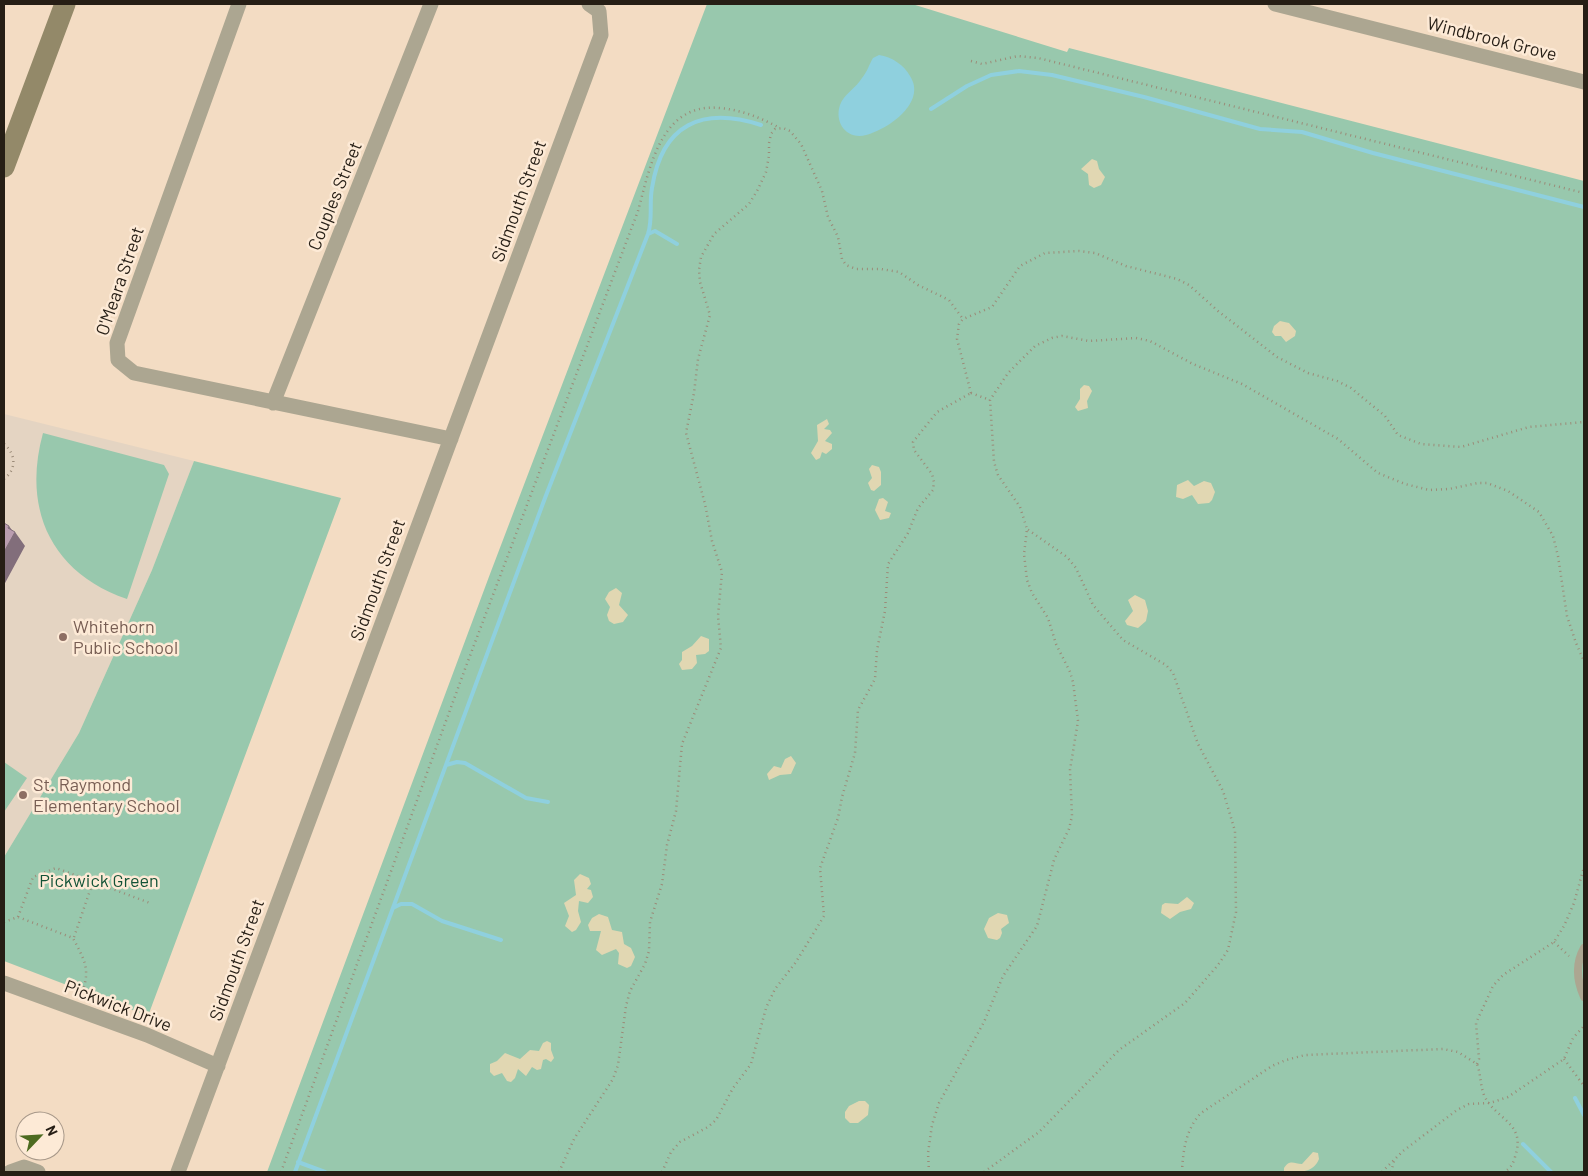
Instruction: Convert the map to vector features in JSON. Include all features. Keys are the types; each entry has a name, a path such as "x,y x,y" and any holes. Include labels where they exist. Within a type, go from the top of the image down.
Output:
{"street":[{"path":"4,167 8,140 65,4"},
{"name":"O'Meara Street","path":"239,4 116,343 118,360 134,373 451,439"},
{"name":"Couples Street","path":"274,402 431,4"},
{"name":"Sidmouth Street","path":"178,1172 601,35 599,11 589,4"},
{"name":"Windbrook Grove","path":"1275,4 1584,82"},
{"name":"Pickwick Drive","path":"4,983 147,1035 218,1066"},
{"path":"10,1172 24,1167 38,1172"}],"lane":[{"path":"1584,948 1580,961 1578,980 1584,997"}],"path":[{"path":"971,61 982,64 1018,56 1038,58 1584,193"},
{"path":"281,1172 465,669 638,211 651,165 671,127 682,115 708,107 735,110 762,118 790,131 801,144 822,191 828,217 838,237 842,259 846,265 856,269 881,268 899,272 918,285 949,300 963,318"},
{"path":"558,1172 574,1138 613,1079 618,1065 626,1006 630,991 645,964 649,951 650,922 662,884 667,846 676,811 682,744 721,648 718,616 722,572 712,541 705,504 686,434 698,359 710,315 700,282 699,270 701,257 714,234 749,204 757,191 766,172 770,134 778,127"},
{"path":"971,393 957,339 959,324 963,318 992,308 1014,271 1030,260 1058,251 1095,253 1126,266 1177,279 1189,285 1218,311 1277,357 1308,372 1352,388 1371,403 1398,435 1421,444 1461,447 1529,427 1584,422"},
{"path":"929,1172 928,1153 932,1125 939,1103 984,1022 1003,976 1037,926 1054,860 1072,816 1070,770 1078,721 1073,682 1056,644 1048,618 1032,593 1028,580 1024,554 1027,529 1020,507 998,475 994,462 990,400 1008,373 1042,342 1062,336 1089,341 1136,338 1150,341 1193,364 1242,384 1338,440 1378,473 1387,477 1429,490 1449,489 1478,483 1508,491 1539,512 1553,536 1568,616 1576,643 1584,661"},
{"path":"662,1172 671,1152 680,1142 708,1127 716,1120 733,1088 753,1058 766,1008 775,988 796,962 824,916 820,868 838,818 855,753 858,710 876,679 877,650 885,611 888,564 908,533 918,508 933,490 932,474 914,450 913,442 937,412 971,393 990,400"},
{"path":"4,444 10,449 14,460 10,472 4,479"},
{"path":"984,1172 1039,1132 1119,1050 1185,1003 1218,965 1228,950 1236,912 1235,831 1231,812 1223,791 1198,744 1173,673 1166,665 1123,640 1093,605 1076,568 1067,557 1027,529"},
{"path":"1504,1172 1513,1164 1518,1150 1518,1139 1510,1123 1484,1095 1477,1064 1479,1059 1476,1023 1493,986 1503,975 1554,942 1564,926 1574,903 1584,867"},
{"path":"18,917 33,877 56,868 150,903"},
{"path":"73,938 93,882"},
{"path":"4,922 18,917 73,938 88,974 82,993"},
{"path":"1554,942 1567,955 1580,961"},
{"path":"1382,1172 1394,1159 1457,1110 1469,1104 1490,1103 1508,1097 1564,1059 1573,1038 1584,1026"},
{"path":"1182,1172 1185,1142 1189,1130 1198,1116 1272,1066 1286,1060 1324,1054 1443,1049 1458,1052 1477,1064"},
{"path":"1564,1059 1584,1086"},
{"path":"1391,1172 1394,1159"}],"shaded area":[{"name":"Whitehorn Public School","path":"4,414 194,461 152,570 79,733 4,857"}],"green space":[{"path":"707,4 912,4 1067,52 1069,48 1584,181 1584,1172 267,1172 490,574"},
{"path":"43,433 164,465 169,474 127,599 101,588 79,573 61,555 49,535 40,512 37,487 37,461"},
{"name":"Pickwick Green","path":"194,461 341,498 148,1016 4,961 4,857 79,733 152,570"},
{"path":"4,762 27,778 4,812"}],"sand":[{"path":"1092,159 1097,161 1099,169 1105,177 1101,185 1094,188 1089,185 1088,174 1081,169"},
{"path":"1280,321 1289,323 1296,331 1295,336 1286,342 1281,336 1275,336 1272,332 1274,326"},
{"path":"1084,385 1089,386 1092,391 1087,401 1088,408 1078,411 1075,407 1080,399 1080,389"},
{"path":"827,419 829,424 824,429 830,430 832,433 825,441 832,444 832,449 826,454 822,452 820,458 816,460 811,453 818,441 817,425"},
{"path":"872,465 879,467 881,472 881,485 874,491 871,490 868,483 872,478 869,469"},
{"path":"1188,480 1194,486 1204,481 1211,483 1215,492 1212,500 1209,503 1198,504 1192,495 1183,499 1176,497 1177,485"},
{"path":"883,498 888,502 885,511 891,513 889,518 880,520 875,510 879,499"},
{"path":"616,588 622,593 619,605 628,615 623,622 614,624 609,621 607,615 610,607 605,599 609,592"},
{"path":"1135,595 1145,600 1148,611 1146,621 1138,628 1127,625 1125,621 1133,611 1128,600"},
{"path":"701,636 709,639 709,651 705,654 696,655 697,663 692,669 682,670 679,664 682,660 682,652 692,646"},
{"path":"791,756 796,763 791,774 780,775 769,780 767,774 774,766 781,768 785,759"},
{"path":"580,874 589,878 591,884 587,889 591,890 593,897 588,903 579,901 578,911 581,922 576,930 572,932 565,926 569,916 564,903 576,895 574,880"},
{"path":"1187,897 1194,903 1191,909 1180,912 1170,919 1161,913 1162,905 1165,903 1178,904"},
{"path":"998,913 1007,915 1009,923 1001,929 1002,933 997,940 988,938 984,929 989,918"},
{"path":"599,914 608,917 612,930 622,932 624,944 631,948 635,957 631,966 627,968 618,964 619,953 616,949 602,955 596,950 601,931 590,931 588,925 592,918"},
{"path":"547,1041 551,1043 554,1058 551,1062 546,1059 543,1060 541,1069 537,1070 532,1067 526,1076 518,1069 515,1078 511,1082 507,1081 502,1073 494,1076 490,1072 490,1064 497,1061 505,1053 520,1059 530,1050 539,1051 543,1043"},
{"path":"859,1101 865,1101 869,1105 868,1115 858,1123 850,1123 845,1118 845,1112 849,1106"},
{"path":"1313,1152 1318,1153 1319,1159 1309,1170 1284,1172 1284,1168 1288,1164 1302,1164"}],"water":[{"path":"879,55 893,60 904,68 914,86 914,95 910,105 895,121 866,135 853,135 844,129 841,124 839,118 840,105 864,76 873,58"}],"building":[{"path":"4,523 15,532 4,552"}],"waterway":[{"path":"931,109 967,86 991,75 1019,71 1052,75 1144,97 1260,129 1302,132 1373,153 1584,207"},
{"path":"295,1172 545,498 648,234 652,188 657,166 665,148 675,135 688,125 703,120 720,118 761,125"},
{"path":"648,234 655,231 677,244"},
{"path":"446,765 457,762 465,763 526,798 548,802"},
{"path":"393,908 401,904 412,904 442,921 501,940"},
{"path":"1575,1098 1584,1115"},
{"path":"1523,1144 1551,1172"},
{"path":"298,1162 325,1172"}],"place":[{"name":"Whitehorn Public School","path":"63,637"},
{"name":"St. Raymond Elementary School","path":"23,795"}]}
